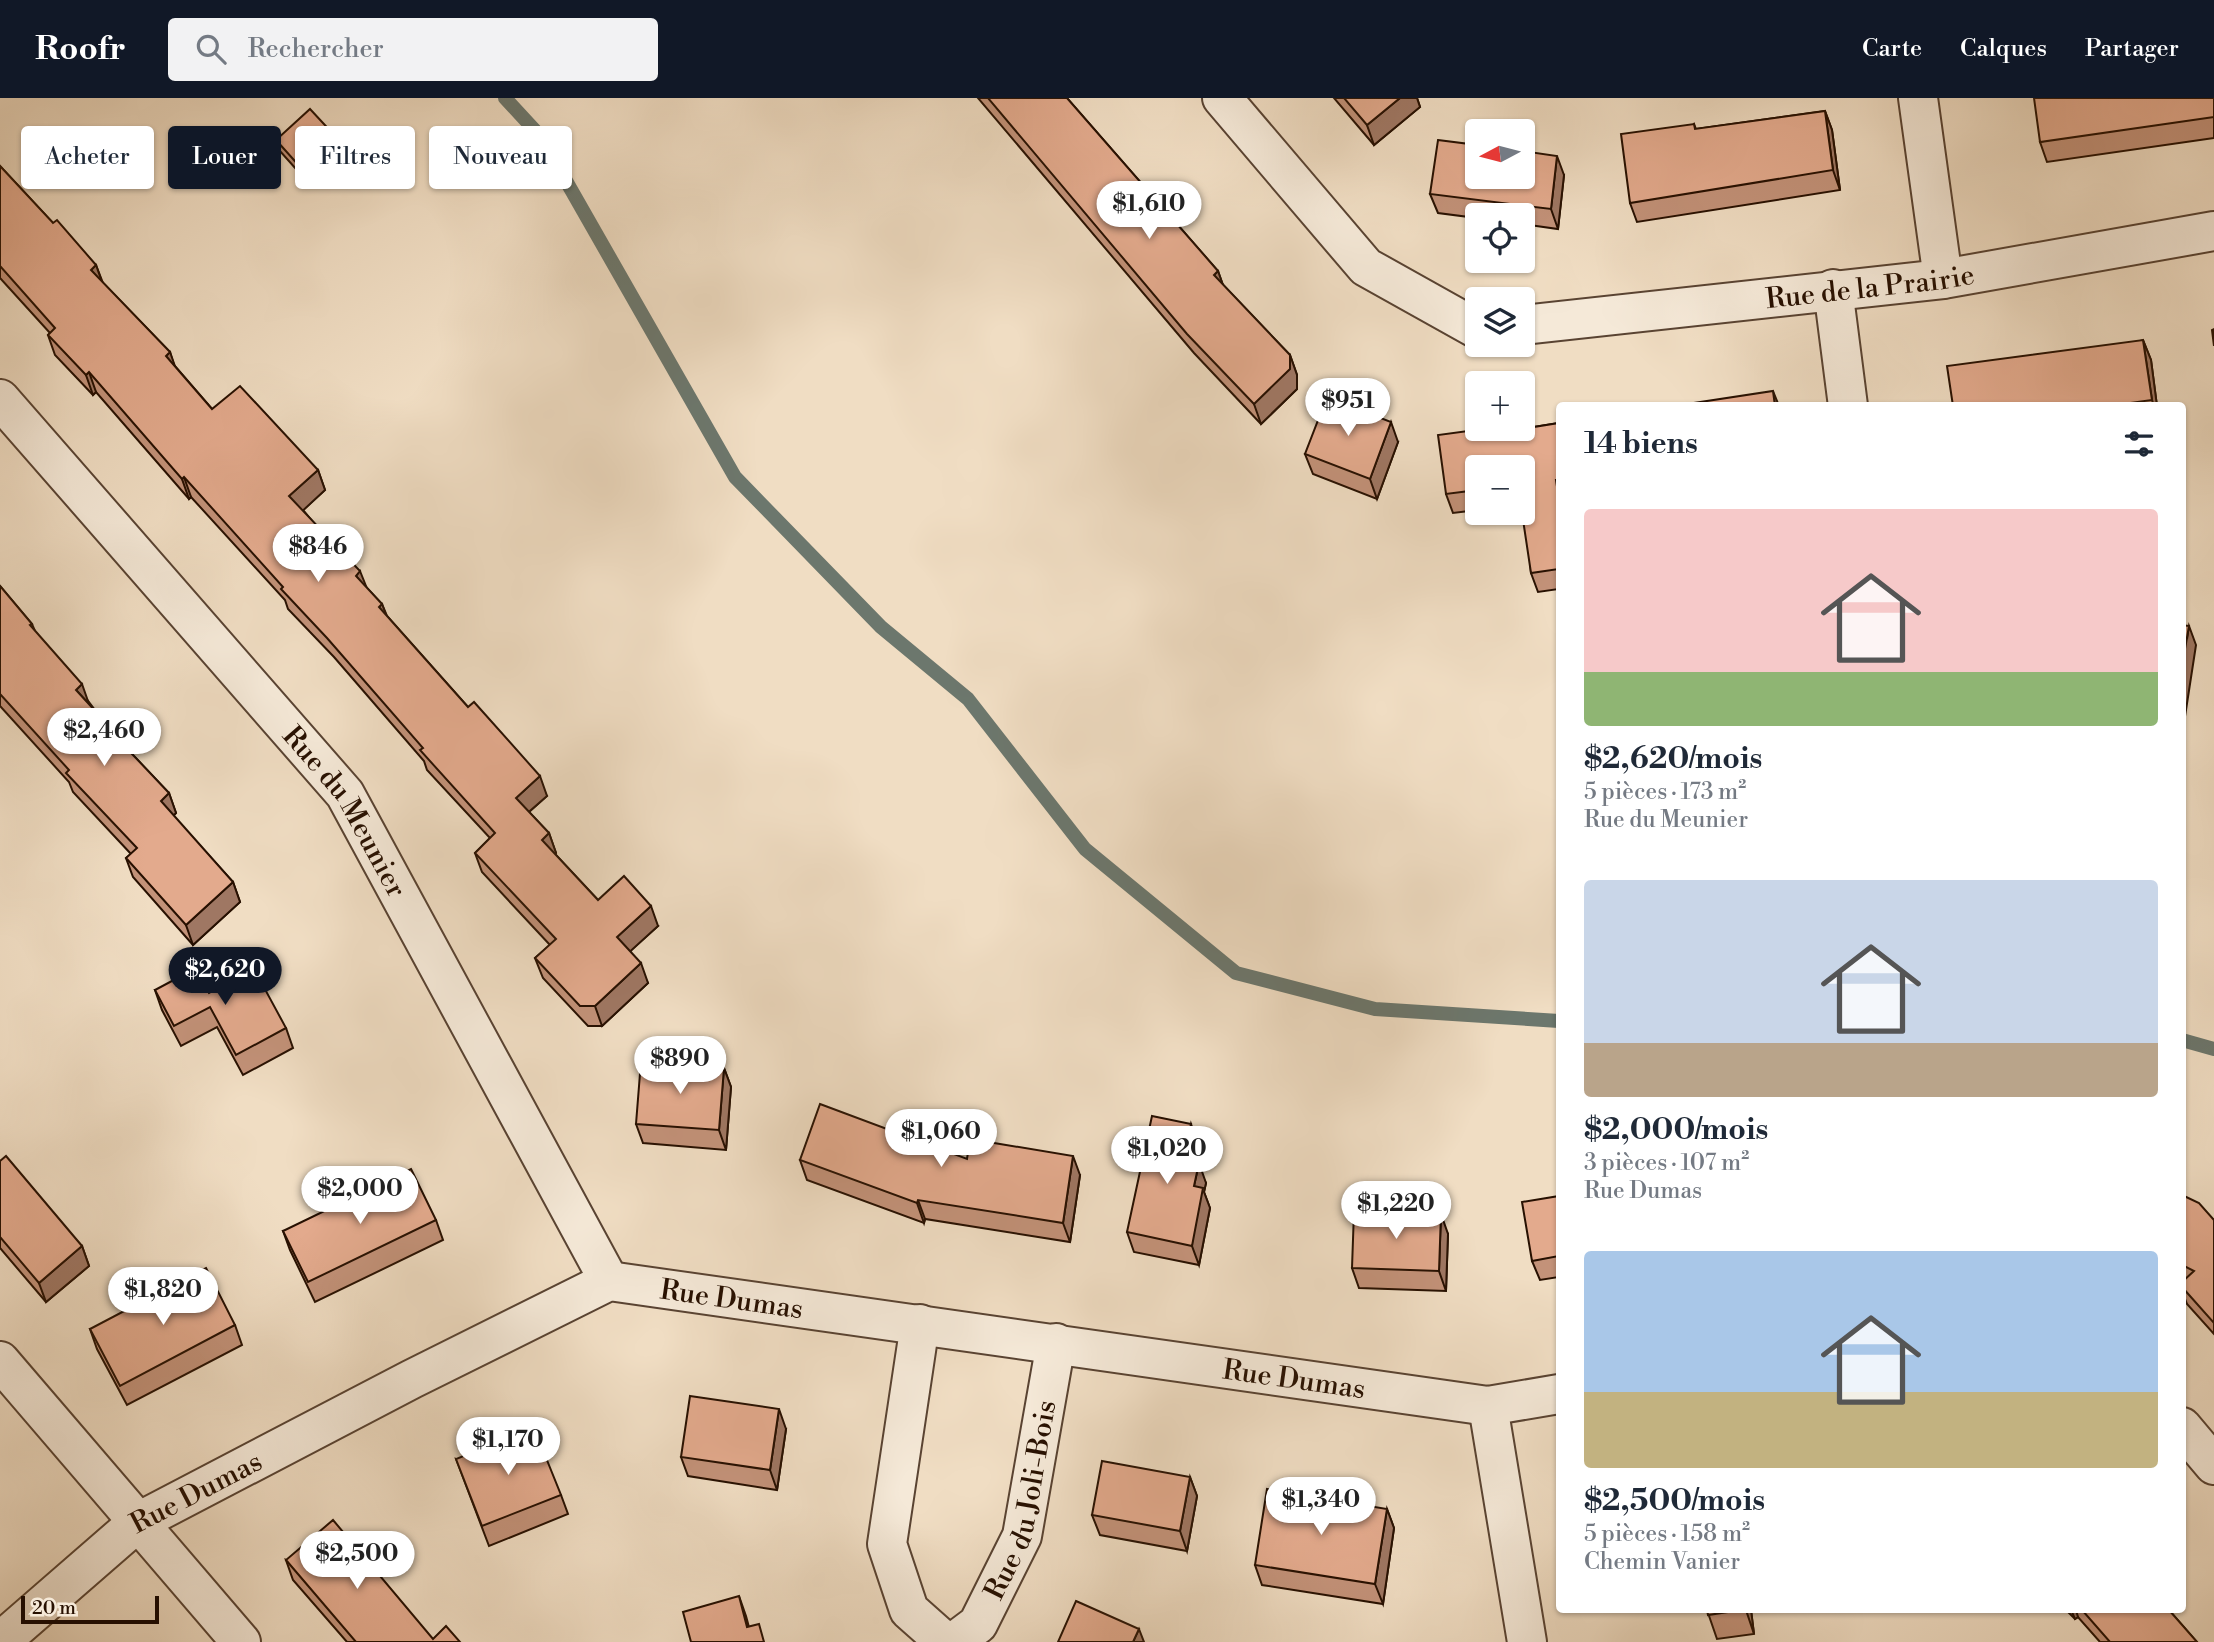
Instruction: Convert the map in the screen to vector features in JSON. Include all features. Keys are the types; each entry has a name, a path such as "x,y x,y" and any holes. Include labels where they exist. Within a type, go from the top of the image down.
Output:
{"street":[{"path":"1222,98 1366,267 1465,322"},
{"path":"1918,98 1943,279"},
{"name":"Rue de la Prairie","path":"1535,324 1833,289 1943,279 2214,230"},
{"path":"1833,289 1847,402"},
{"name":"Rue du Meunier","path":"0,399 345,794 608,1282"},
{"name":"Rue Dumas","path":"0,1642 138,1522 412,1379 608,1282 1056,1343 1488,1406 1556,1395"},
{"path":"920,1324 887,1544 909,1610 945,1642"},
{"name":"Rue du Joli-Bois","path":"954,1642 978,1624 1022,1536 1056,1343"},
{"path":"0,1361 241,1642"},
{"path":"1488,1406 1527,1642"},
{"path":"2186,1432 2214,1465"}],"building":[{"path":"988,98 1067,98 1218,271 1214,275 1290,355 1290,369 1254,404 1187,334"},
{"path":"1344,98 1400,98 1367,125"},
{"path":"2034,98 2214,98 2214,117 2040,142"},
{"path":"310,109 326,126 295,126 295,161 281,146 281,135"},
{"path":"1825,111 1833,170 1630,203 1621,134 1694,124 1695,129"},
{"path":"1438,140 1465,143 1465,189 1535,189 1535,153 1557,156 1551,209 1535,207 1535,203 1503,203 1430,194"},
{"path":"0,166 53,223 57,220 96,265 91,270 170,352 166,356 212,409 240,386 318,470 289,496 360,571 356,576 382,604 379,607 468,707 474,702 540,776 516,798 549,833 542,840 598,900 624,876 651,906 617,937 641,963 595,1006 580,1006 535,958 556,939 475,853 495,833 420,750 423,748 327,638 281,589 283,587 184,477 182,479 89,372 86,375 48,335 55,328 0,266"},
{"path":"2143,340 2152,400 1952,402 1947,366"},
{"path":"1773,391 1774,402 1700,402"},
{"path":"1327,397 1391,422 1370,479 1305,454"},
{"path":"1556,423 1556,569 1531,573 1524,525 1535,525 1535,455 1465,455 1465,492 1446,494 1438,435 1465,431 1465,441 1535,441 1535,427"},
{"path":"0,586 82,684 76,690 98,714 96,716 169,793 161,801 233,882 186,925 126,858 137,848 66,773 69,770 0,694"},
{"path":"196,968 209,993 254,969 286,1028 236,1055 210,1007 174,1026 155,990"},
{"path":"641,1061 724,1068 719,1130 636,1124"},
{"path":"820,1104 967,1159 970,1139 1073,1156 1063,1223 918,1200 917,1203 800,1160"},
{"path":"1152,1116 1191,1124 1183,1160 1199,1163 1194,1186 1203,1188 1192,1246 1127,1232"},
{"path":"6,1156 82,1246 39,1283 0,1237 0,1161"},
{"path":"411,1169 436,1220 308,1282 283,1231"},
{"path":"1556,1196 1556,1257 1532,1261 1522,1202"},
{"path":"2186,1197 2199,1203 2214,1220 2214,1323 2186,1292 2186,1278 2194,1271 2186,1267"},
{"path":"1354,1211 1441,1214 1439,1271 1352,1268"},
{"path":"206,1268 235,1325 120,1386 90,1329"},
{"path":"690,1396 779,1409 770,1470 681,1457"},
{"path":"534,1428 561,1495 482,1526 456,1459"},
{"path":"1102,1461 1190,1477 1180,1531 1092,1515"},
{"path":"1267,1489 1387,1509 1375,1584 1255,1565"},
{"path":"333,1520 433,1639 446,1626 460,1642 356,1642 286,1560"},
{"path":"739,1596 747,1627 759,1624 764,1642 691,1642 683,1612"},
{"path":"1076,1601 1139,1629 1133,1642 1058,1642"},
{"path":"2085,1613 2172,1613 2197,1642 2110,1642"}],"waterway":[{"path":"505,98 541,137 735,477 881,627 968,699 1085,849 1236,973 1375,1009 1556,1021"},
{"path":"2186,1041 2214,1049"}]}
